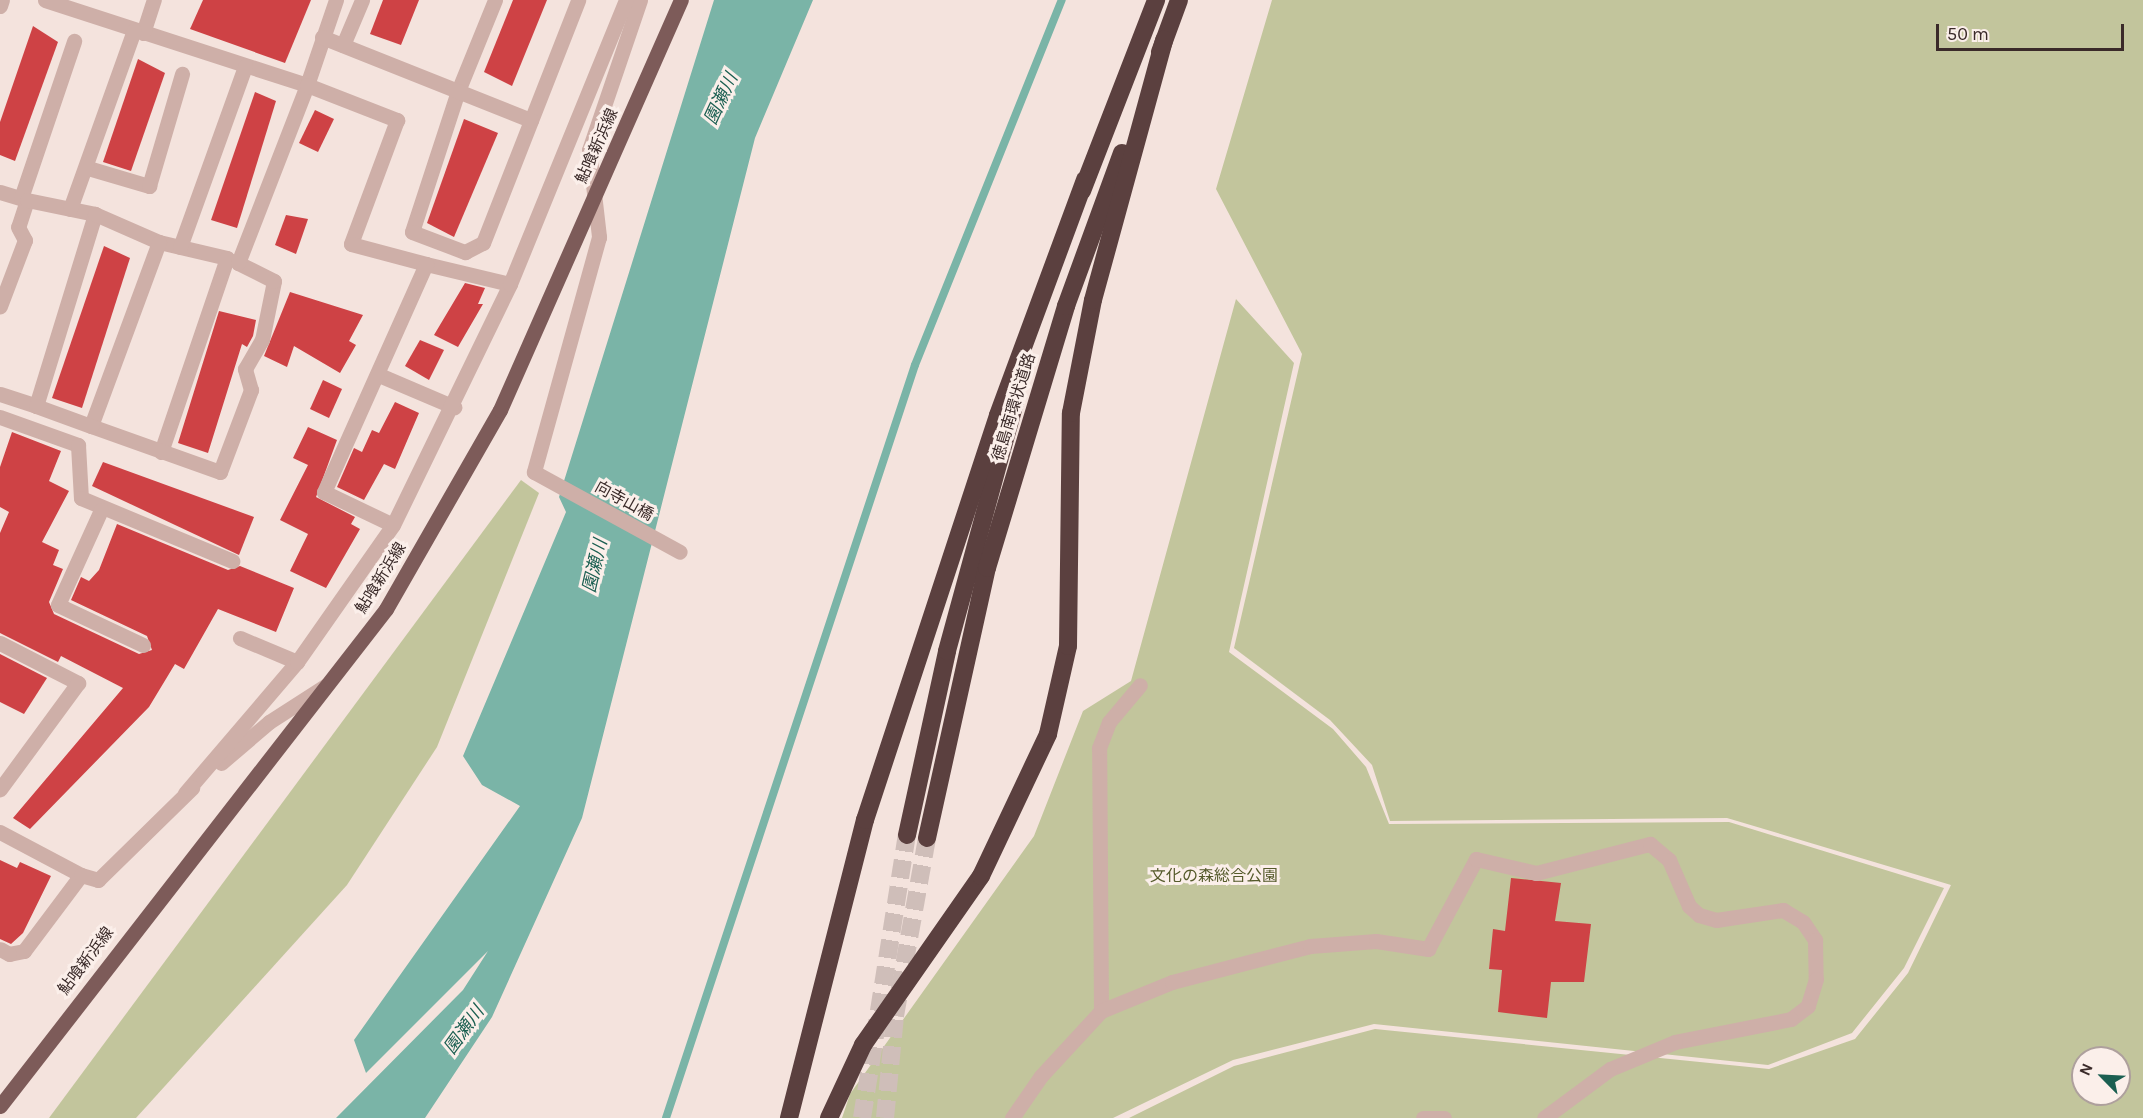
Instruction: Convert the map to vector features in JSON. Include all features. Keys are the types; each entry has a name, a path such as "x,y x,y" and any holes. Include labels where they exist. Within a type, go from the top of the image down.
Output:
{"highway":[{"name":"徳島南環状道路","path":"907,835 978,534 1085,180 1156,0"},
{"name":"徳島南環状道路","path":"927,838 960,676 1027,429 1179,0"},
{"path":"830,1118 863,1045 981,876 1048,734 1068,646 1071,413 1093,300 1164,40"},
{"path":"789,1118 868,810 998,415 1085,180"}],"main road":[{"name":"鮎喰新浜線","path":"0,1106 386,609 500,410 681,0"}],"street":[{"path":"0,6 2,0"},
{"path":"45,0 138,32 308,85 397,120 351,244 510,284"},
{"path":"70,209 88,168 138,32 154,0"},
{"path":"161,452 233,261 308,85 322,36 336,0"},
{"path":"343,45 362,0"},
{"path":"495,0 458,91 412,232 476,252 578,0"},
{"path":"0,832 81,875 98,880 185,793 297,662 393,525 454,407 510,284 626,0"},
{"path":"595,195 590,150 640,0"},
{"path":"322,36 531,120"},
{"path":"0,306 25,240 18,227 24,199 74,41"},
{"path":"180,247 245,66"},
{"path":"88,168 149,186 182,74"},
{"path":"0,192 95,214 159,242 233,261 274,281 262,340 246,369 251,390 220,472 0,394"},
{"name":"向寺山橋","path":"595,195 599,237 534,472 676,550"},
{"path":"36,406 95,214"},
{"path":"92,426 159,242"},
{"path":"393,525 324,492 379,375 426,264"},
{"path":"379,375 454,407"},
{"path":"0,417 78,445 81,498 101,510 232,561"},
{"path":"101,510 58,605 143,645"},
{"path":"240,638 297,662"},
{"path":"0,643 78,683 0,789"},
{"path":"1101,1011 1099,748 1109,722 1140,685"},
{"path":"185,793 269,722 324,687"},
{"path":"1012,1118 1041,1076 1101,1011 1172,981 1310,946 1376,941 1428,949 1476,859 1536,873 1650,844 1670,860 1689,906 1700,915 1716,920 1783,910 1803,922 1815,940 1811,997 1791,1019 1675,1042 1610,1069 1544,1118"},
{"path":"0,949 9,954 24,951 81,875"},
{"path":"1423,1118 1444,1118"}],"green space":[{"path":"1272,0 2143,0 2143,1118 1129,1118 1234,1066 1375,1029 1769,1069 1855,1039 1908,973 1951,885 1727,818 1390,821 1372,765 1330,720 1234,648 1302,354 1216,189"},
{"name":"文化の森総合公園","path":"1236,299 1294,363 1229,652 1333,729 1366,767 1389,824 1729,822 1944,888 1904,968 1852,1033 1768,1065 1374,1024 1233,1060 1113,1118 842,1118 850,1094 1034,836 1083,711 1131,681"},
{"path":"521,480 539,493 437,747 347,885 136,1118 49,1118"}],"water":[{"name":"園瀬川","path":"714,0 813,0 755,138 582,818 492,1017 425,1118 336,1118 463,990 488,951 366,1073 354,1040 520,806 482,785 463,756 566,512 559,497"}],"building":[{"path":"203,0 311,0 285,63 190,29"},
{"path":"383,0 419,0 401,45 370,34"},
{"path":"513,0 547,0 512,86 484,72"},
{"path":"33,26 58,42 15,161 0,155 0,122"},
{"path":"138,59 165,73 131,171 103,162"},
{"path":"255,92 276,101 237,228 211,220"},
{"path":"315,110 334,119 318,152 299,143"},
{"path":"464,119 498,133 454,237 427,223"},
{"path":"286,215 308,219 296,254 275,245"},
{"path":"104,246 130,258 82,408 52,398"},
{"path":"465,283 485,288 478,304 483,304 458,347 434,335"},
{"path":"290,292 363,315 349,341 356,345 340,373 294,346 287,367 264,356"},
{"path":"219,311 256,320 253,336 247,347 242,344 208,453 178,443"},
{"path":"420,340 444,350 429,380 405,366"},
{"path":"323,380 342,389 329,418 310,409"},
{"path":"395,402 419,413 395,469 384,464 364,500 337,487 354,448 362,452 372,430 379,433"},
{"path":"308,427 337,440 316,497 355,517 351,524 360,529 326,588 290,571 308,534 280,520 308,465 293,458"},
{"path":"12,432 61,451 49,481 69,491 42,542 59,550 53,565 63,569 49,602 54,614 139,654 152,650 147,636 71,600 81,577 89,581 99,570 117,524 228,570 240,566 294,588 276,632 218,609 184,669 175,664 149,707 30,829 13,818 123,688 61,656 58,662 0,633 0,533 9,512 0,507 0,467"},
{"path":"103,462 254,517 239,555 92,486"},
{"path":"0,654 47,678 24,714 0,702"},
{"path":"0,860 17,868 20,862 51,876 23,933 11,944 0,939"},
{"path":"1511,878 1561,883 1555,921 1591,924 1584,982 1551,982 1547,1018 1498,1012 1502,970 1489,969 1493,929 1505,931"}],"waterway":[{"path":"666,1118 915,365 1062,0"}],"tunnel":[{"path":"862,1118 907,835"},
{"path":"885,1118 895,1016 927,838"}]}
